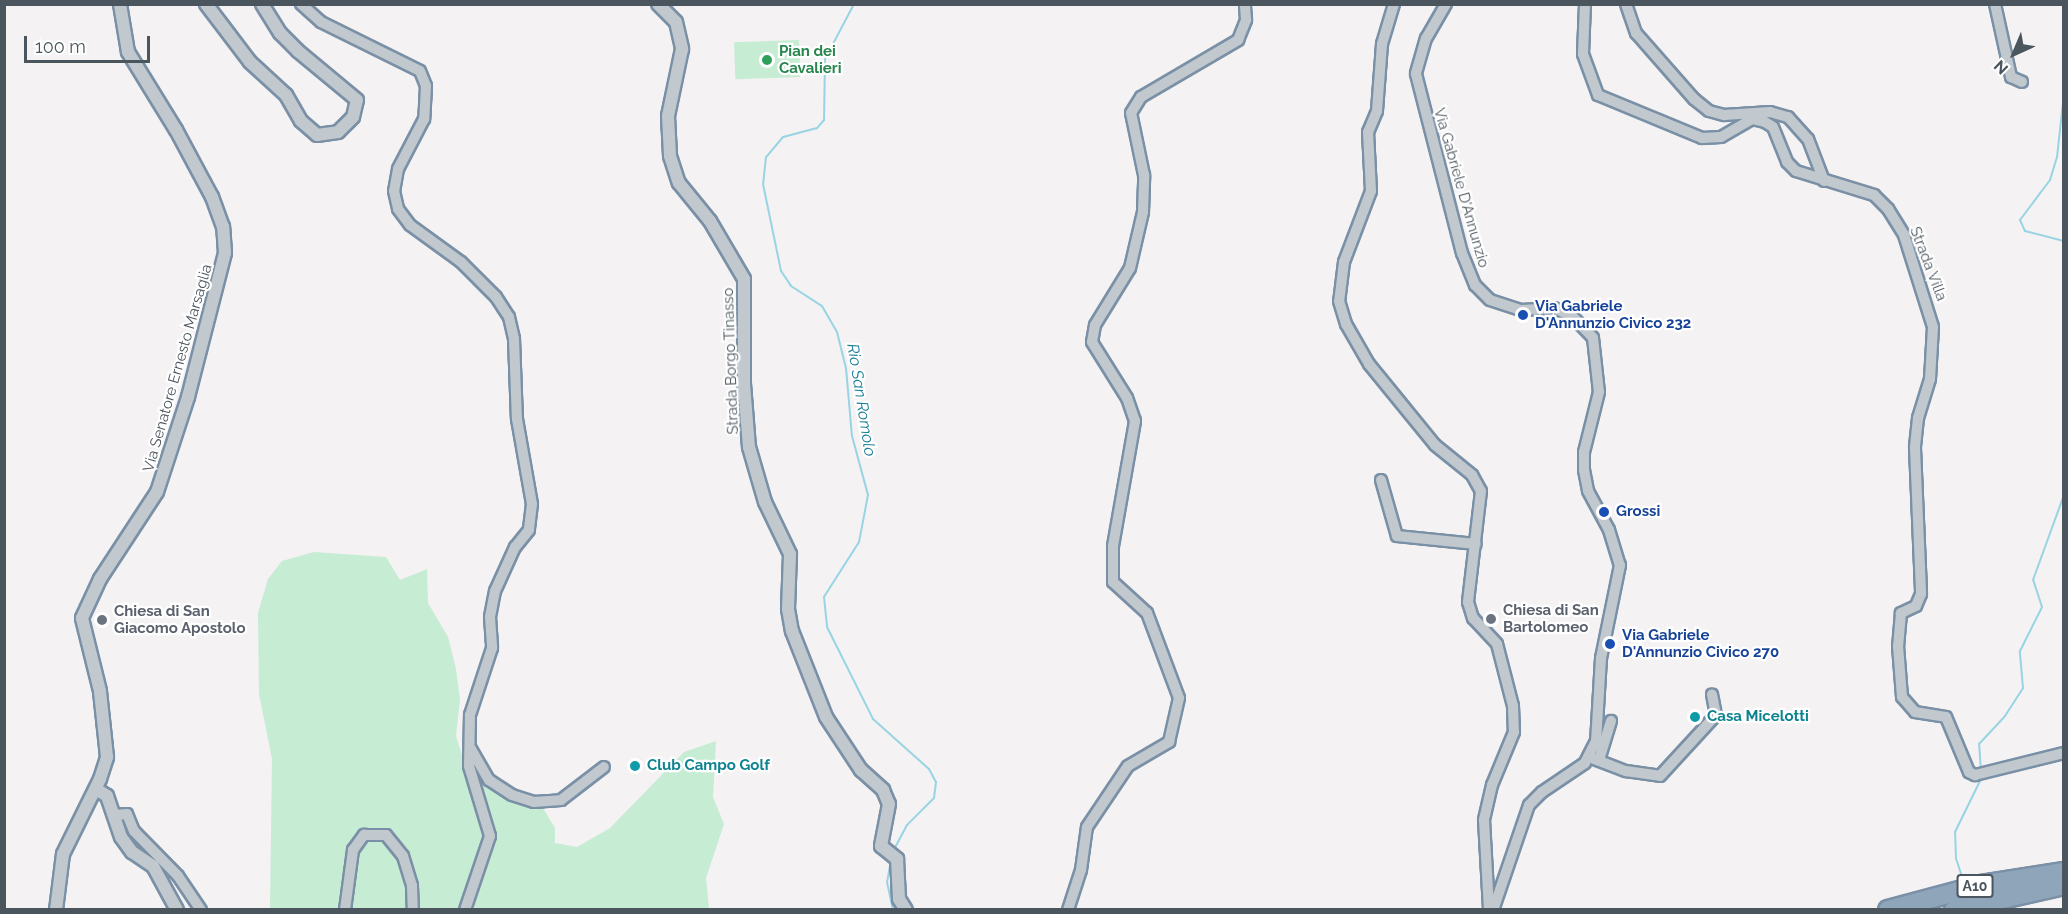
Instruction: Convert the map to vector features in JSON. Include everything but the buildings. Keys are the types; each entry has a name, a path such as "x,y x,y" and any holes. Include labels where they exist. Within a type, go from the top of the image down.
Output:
{"highway":[{"name":"A10","path":"1888,909 1981,885 2064,872"},
{"name":"A10","path":"1954,909 2064,885"}],"street":[{"name":"Via Senatore Ernesto Marsaglia","path":"56,909 63,854 96,789 106,757 100,692 82,618 100,579 157,492 196,367 225,253 222,227 212,197 176,130 128,52 120,4"},
{"path":"206,4 250,62 286,95 302,122 317,135 338,132 353,117 357,100 292,45 262,4"},
{"path":"301,4 329,27 404,60 420,71 426,86 424,119 398,169 394,191 398,210 410,225 480,280 496,297 512,328 518,360 517,419 532,504 529,530 515,547 495,591 490,616 492,648 470,715 469,766 490,836 465,909"},
{"name":"Strada Borgo Tinasso","path":"658,4 676,22 682,49 668,116 670,156 679,183 711,221 744,279 744,384 749,447 765,502 790,554 788,609 792,631 826,717 861,770 883,790 889,804 883,851 897,859 899,899 906,909"},
{"path":"1068,909 1081,870 1087,827 1128,766 1169,742 1179,698 1147,613 1113,582 1113,546 1135,421 1127,398 1092,342 1095,325 1130,268 1143,212 1144,175 1131,113 1141,97 1238,40 1246,20 1245,4"},
{"path":"1394,4 1382,44 1377,111 1368,132 1371,191 1344,262 1339,301 1346,324 1369,364 1435,445 1472,475 1482,500 1468,602 1473,618 1497,644 1513,706 1514,732 1492,785 1484,820 1491,909"},
{"name":"Via Gabriele D'Annunzio","path":"1446,4 1426,38 1416,74 1468,271 1490,300 1521,310 1554,308 1572,316 1593,338 1598,355 1599,392 1584,452 1584,470 1588,490 1616,549 1619,580 1601,658 1594,759"},
{"path":"1585,4 1583,54 1598,95 1702,138 1721,137 1756,116"},
{"path":"1626,4 1636,33 1694,99 1709,111 1724,115 1788,117 1798,126 1815,153 1824,181"},
{"path":"1995,4 2011,77 2022,82"},
{"name":"Strada Villa","path":"1756,116 1773,127 1787,162 1796,171 1881,200 1904,235 1930,311 1930,379 1918,418 1916,448 1921,594 1916,606 1901,614 1900,687 1907,707 1946,717 1969,772 1975,775 2064,753"},
{"path":"1381,480 1397,536 1476,544"},
{"path":"1594,759 1626,771 1660,776 1716,715 1712,694"},
{"path":"1491,909 1529,805 1594,759 1611,721"},
{"path":"470,746 489,780 512,795 534,802 561,800 604,767"},
{"path":"96,789 107,796 116,815 121,837 132,852 153,866 177,909"},
{"path":"116,815 128,814 134,831 178,876 201,909"},
{"path":"345,909 353,850 364,835 386,835 403,856 412,886 413,909"}],"green space":[{"name":"Pian dei Cavalieri","path":"799,40 800,77 735,79 734,42"},
{"path":"314,552 386,557 400,580 427,569 428,603 448,637 456,669 460,699 456,736 465,765 476,766 543,808 555,828 555,843 577,847 610,828 684,752 716,741 713,797 724,824 706,878 709,909 270,909 272,759 259,694 258,613 268,579 282,561"}],"waterway":[{"name":"Rio San Romolo","path":"854,4 825,59 824,120 817,128 783,137 766,157 763,184 781,271 791,286 822,306 837,332 846,368 852,436 868,495 859,542 824,597 827,627 873,719 929,769 936,782 934,798 907,825 893,851"},
{"path":"2064,93 2057,157 2050,180 2020,220 2025,231 2064,241"},
{"path":"1981,771 1979,744 2005,716 2023,688 2020,651 2042,607 2033,580 2064,495"},
{"path":"1964,883 1956,858 1955,832 1982,777"},
{"name":"Rio San Romolo","path":"891,860 887,882 893,910"}],"place":[{"name":"Pian dei Cavalieri","path":"767,60"},
{"name":"Via Gabriele D'Annunzio Civico 232","path":"1523,315"},
{"name":"Grossi","path":"1604,512"},
{"name":"Chiesa di San Bartolomeo","path":"1491,619"},
{"name":"Chiesa di San Giacomo Apostolo","path":"102,620"},
{"name":"Via Gabriele D'Annunzio Civico 270","path":"1610,644"},
{"name":"Casa Micelotti","path":"1695,717"},
{"name":"Club Campo Golf","path":"635,766"}]}
